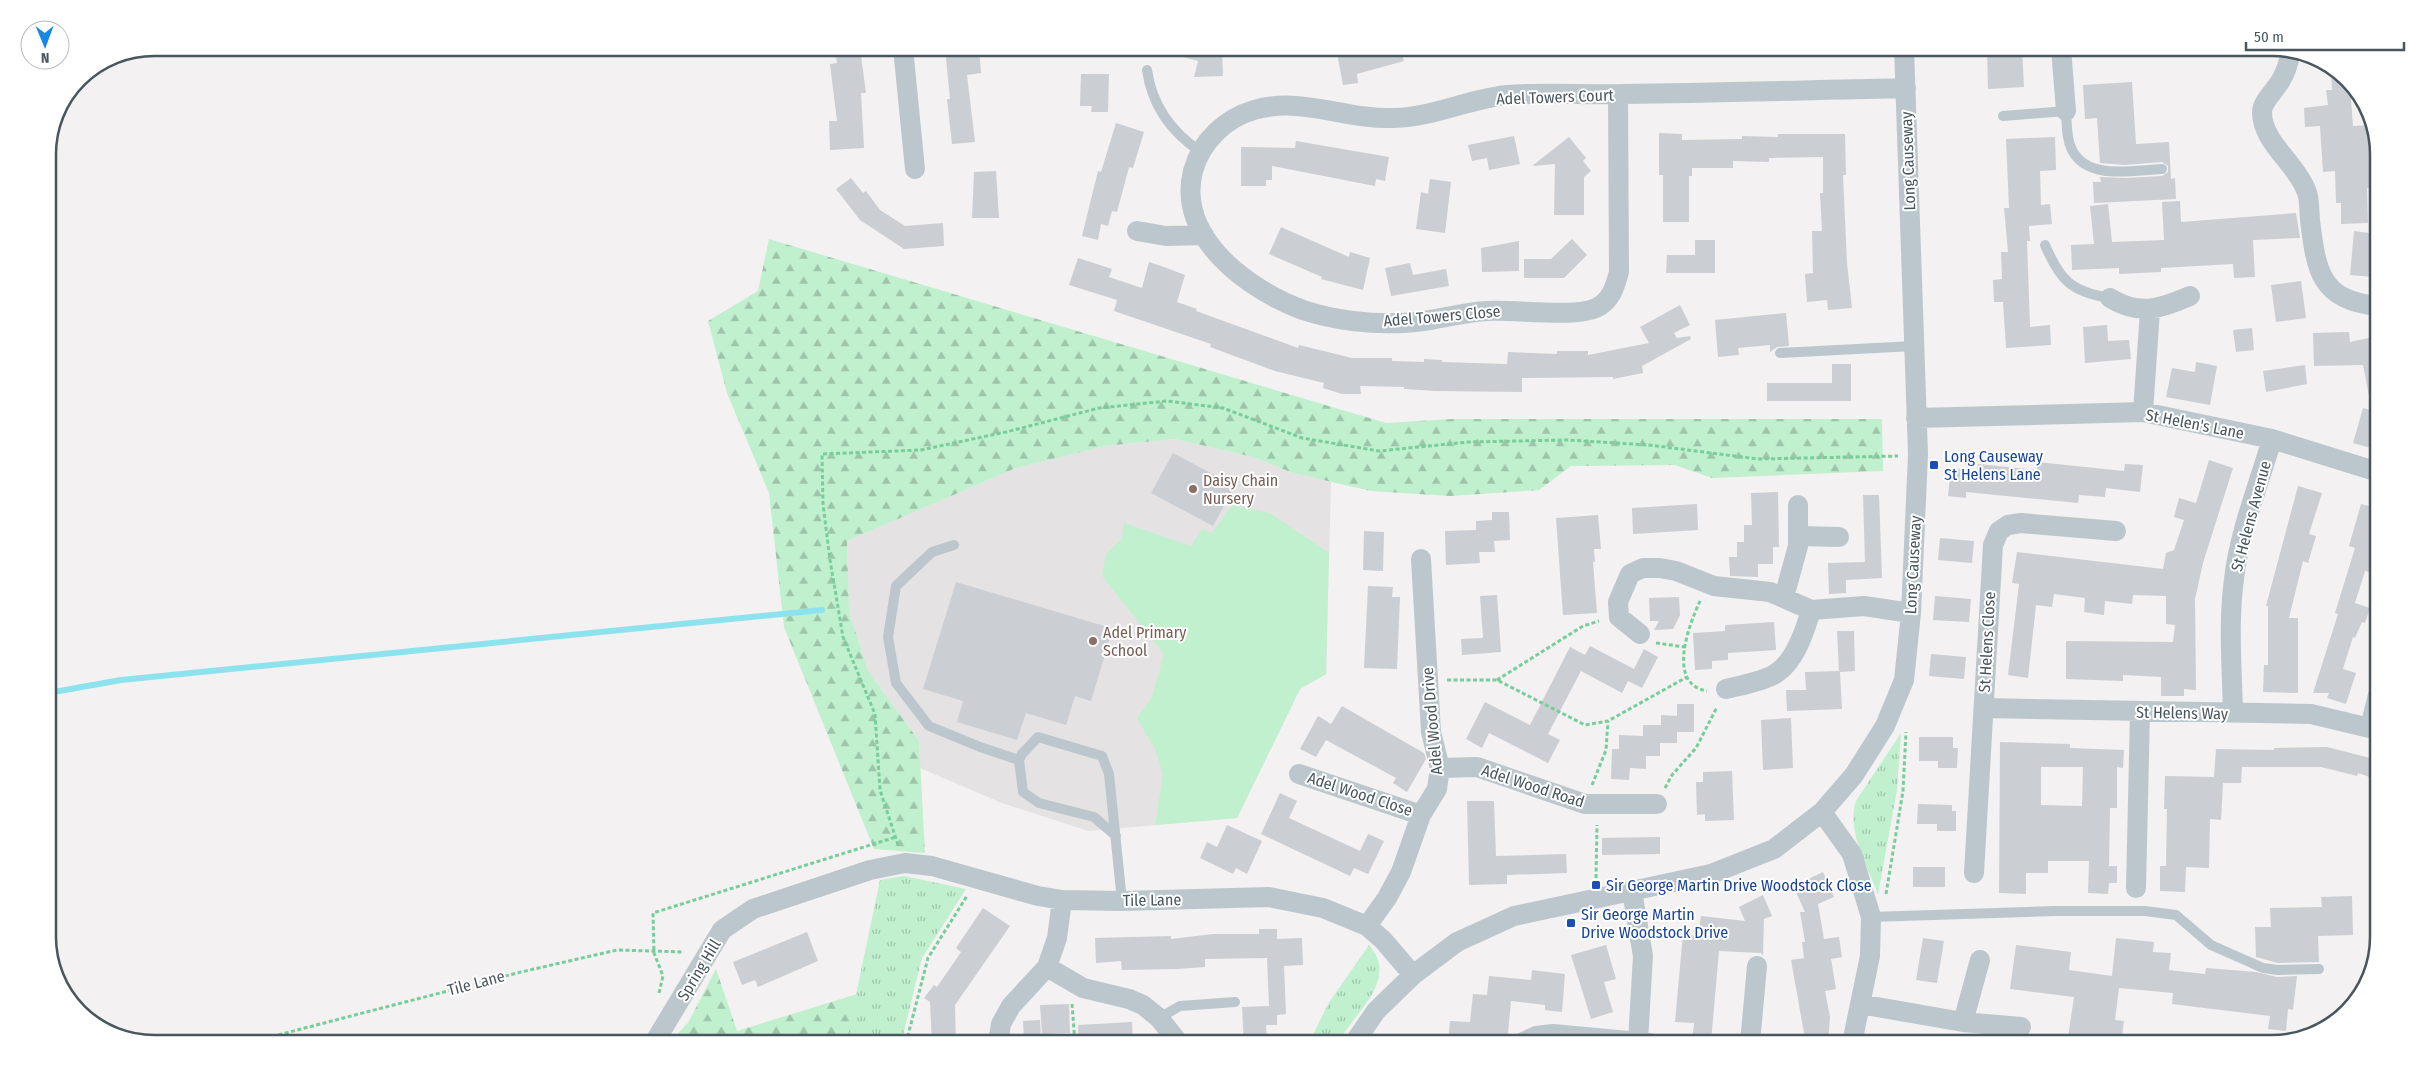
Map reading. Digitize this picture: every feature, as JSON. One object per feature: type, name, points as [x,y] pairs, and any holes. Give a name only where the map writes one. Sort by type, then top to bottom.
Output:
[{"type":"street","points":[[904,56],[914,168]]},
{"type":"street","name":"Long Causeway","points":[[1360,1035],[1376,1012],[1412,976],[1457,942],[1514,916],[1710,874],[1774,849],[1822,812],[1854,775],[1886,726],[1904,680],[1911,612],[1918,454],[1904,56]]},
{"type":"street","points":[[2062,56],[2066,111]]},
{"type":"street","points":[[2289,58],[2282,79],[2262,109],[2262,123],[2267,136],[2298,174],[2307,192],[2315,258],[2322,276],[2331,289],[2344,299],[2370,304]]},
{"type":"street","name":"Adel Towers Court","points":[[1214,133],[1234,117],[1280,105],[1311,106],[1373,118],[1397,118],[1506,96],[1906,88]]},
{"type":"street","name":"Adel Towers Close","points":[[1214,133],[1201,152],[1193,172],[1192,196],[1196,220],[1210,246],[1227,265],[1258,287],[1303,310],[1354,321],[1406,322],[1490,310],[1582,312],[1598,308],[1610,297],[1615,288],[1619,272],[1618,95]]},
{"type":"street","points":[[1137,230],[1166,236],[1204,235]]},
{"type":"street","points":[[2110,298],[2136,310],[2150,310],[2190,296]]},
{"type":"street","points":[[2143,412],[2150,310]]},
{"type":"street","name":"St Helen's Lane","points":[[1916,418],[2143,412],[2272,439],[2370,470]]},
{"type":"street","name":"St Helens Avenue","points":[[2233,714],[2231,607],[2234,578],[2238,552],[2272,439]]},
{"type":"street","points":[[1784,597],[1799,536],[1798,505]]},
{"type":"street","name":"St Helens Close","points":[[1974,873],[1993,545],[1999,532],[2008,525],[2021,523],[2116,531]]},
{"type":"street","points":[[1799,536],[1839,537]]},
{"type":"street","name":"Adel Wood Drive","points":[[1367,926],[1387,898],[1401,872],[1421,814],[1438,789],[1440,768],[1431,732],[1421,559]]},
{"type":"street","points":[[1640,634],[1628,626],[1619,614],[1618,602],[1630,574],[1643,568],[1660,568],[1676,571],[1708,584],[1753,589],[1784,597],[1798,606],[1811,610],[1864,606],[1911,612]]},
{"type":"street","points":[[1726,689],[1775,674],[1786,664],[1806,626],[1811,610]]},
{"type":"street","name":"St Helens Way","points":[[1984,708],[2311,714],[2370,727]]},
{"type":"street","points":[[2136,888],[2140,712]]},
{"type":"street","name":"Adel Wood Road","points":[[1440,768],[1477,767],[1591,804],[1657,804]]},
{"type":"street","name":"Adel Wood Close","points":[[1299,774],[1421,814]]},
{"type":"street","points":[[1822,812],[1852,854],[1871,917],[1870,956],[1854,1035]]},
{"type":"street","name":"Tile Lane","points":[[870,870],[905,863],[932,866],[1038,896],[1062,900],[1122,901],[1270,897],[1323,908],[1367,926],[1383,940],[1412,976]]},
{"type":"street","name":"Spring Hill","points":[[659,1035],[722,930],[753,909],[870,870]]},
{"type":"street","points":[[1632,891],[1643,956],[1644,1035]]},
{"type":"street","points":[[999,1035],[1001,1024],[1011,1006],[1046,967],[1057,938],[1062,900]]},
{"type":"street","points":[[1963,1022],[1980,960]]},
{"type":"street","points":[[1751,1035],[1758,966]]},
{"type":"street","points":[[1046,967],[1071,981],[1099,993],[1129,999],[1143,1005],[1159,1018],[1171,1035]]},
{"type":"street","points":[[1860,1004],[1963,1022],[2021,1027]]},
{"type":"street","points":[[1544,1035],[1564,1035]]},
{"type":"lane","points":[[1147,70],[1150,90],[1160,109],[1172,127],[1201,152]]},
{"type":"lane","points":[[2004,116],[2066,111],[2068,137],[2072,150],[2081,162],[2091,169],[2104,171],[2162,169]]},
{"type":"lane","points":[[2045,245],[2056,270],[2072,286],[2094,296],[2110,298]]},
{"type":"lane","points":[[1780,354],[1914,346]]},
{"type":"lane","points":[[954,545],[932,552],[896,586],[888,637],[896,683],[929,726],[980,747],[1019,760]]},
{"type":"lane","points":[[1116,836],[1094,817],[1039,803],[1023,792],[1019,760],[1022,754],[1038,737],[1102,756],[1109,774],[1116,836],[1122,901]]},
{"type":"lane","points":[[1871,917],[2054,911],[2145,911],[2176,915],[2211,945],[2263,968],[2278,970],[2318,969]]},
{"type":"lane","points":[[1159,1018],[1180,1006],[1235,1002]]},
{"type":"path","points":[[905,863],[880,790],[875,714],[843,637],[823,504],[822,454],[921,450],[1006,432],[1099,408],[1167,401],[1223,408],[1302,438],[1379,451],[1468,442],[1568,440],[1649,445],[1758,459],[1918,454]]},
{"type":"path","points":[[1708,584],[1688,627],[1684,672],[1690,684],[1698,690],[1708,692],[1726,689]]},
{"type":"path","points":[[1497,680],[1583,626],[1619,614]]},
{"type":"path","points":[[1640,634],[1659,644],[1685,647]]},
{"type":"path","points":[[1428,680],[1497,680],[1585,725],[1608,721],[1687,677]]},
{"type":"path","points":[[1657,804],[1672,775],[1696,748],[1726,689]]},
{"type":"path","points":[[1596,899],[1591,804],[1606,750],[1608,721]]},
{"type":"path","points":[[1871,917],[1885,898],[1902,791],[1906,724]]},
{"type":"path","points":[[908,1035],[928,958],[978,879]]},
{"type":"path","name":"Tile Lane","points":[[274,1035],[521,972],[617,950],[710,952]]},
{"type":"path","points":[[1071,981],[1074,1035]]},
{"type":"shaded area","name":"Adel Primary School","points":[[1175,439],[1253,457],[1293,473],[1331,482],[1326,674],[1300,689],[1237,818],[1088,831],[1002,803],[920,768],[919,741],[868,671],[849,611],[847,541],[1016,468],[1105,446]]},
{"type":"green space","points":[[769,239],[1386,423],[1452,419],[1882,419],[1883,471],[1712,478],[1675,465],[1571,466],[1539,490],[1450,496],[1371,491],[1293,473],[1253,457],[1175,439],[1105,446],[1016,468],[847,541],[849,611],[868,671],[919,741],[925,853],[874,849],[784,627],[769,493],[727,393],[708,321],[758,291]]},
{"type":"green space","points":[[1232,505],[1270,513],[1329,553],[1326,674],[1300,689],[1237,818],[1155,825],[1163,775],[1155,749],[1137,718],[1152,697],[1164,654],[1102,576],[1106,554],[1121,539],[1124,523],[1191,546],[1202,529],[1212,533]]},
{"type":"green space","points":[[1901,733],[1897,790],[1878,894],[1856,836],[1854,812],[1856,801]]},
{"type":"green space","points":[[904,876],[966,889],[922,958],[903,1035],[848,1035],[880,880]]},
{"type":"green space","points":[[1369,945],[1377,958],[1379,971],[1377,983],[1371,996],[1343,1035],[1313,1035],[1328,1004]]},
{"type":"green space","points":[[716,969],[737,1031],[857,994],[848,1035],[677,1035],[689,1021]]},
{"type":"building","points":[[836,56],[861,56],[866,93],[861,93],[864,148],[830,150],[829,121],[837,121],[830,64],[837,63]]},
{"type":"building","points":[[946,56],[980,56],[981,73],[967,75],[975,142],[952,144],[947,99],[950,99]]},
{"type":"building","points":[[1179,56],[1222,56],[1223,76],[1194,77],[1198,61]]},
{"type":"building","points":[[1338,56],[1402,56],[1404,61],[1357,74],[1358,83],[1343,85]]},
{"type":"building","points":[[1987,56],[2022,56],[2024,87],[1988,89]]},
{"type":"building","points":[[1081,74],[1109,74],[1108,112],[1091,112],[1092,106],[1080,106]]},
{"type":"building","points":[[2331,76],[2351,96],[2353,126],[2366,125],[2370,148],[2370,188],[2367,188],[2368,223],[2341,224],[2341,203],[2336,203],[2335,171],[2323,172],[2320,126],[2305,127],[2304,108],[2328,105],[2326,90],[2332,90]]},
{"type":"building","points":[[2132,82],[2136,144],[2169,142],[2171,179],[2175,178],[2176,199],[2094,203],[2093,182],[2101,182],[2100,177],[2162,176],[2168,172],[2168,166],[2162,162],[2125,165],[2100,163],[2097,118],[2085,119],[2083,85]]},
{"type":"building","points":[[1116,123],[1144,132],[1133,168],[1129,167],[1117,212],[1112,211],[1108,226],[1101,224],[1098,240],[1082,236],[1098,171],[1101,172]]},
{"type":"building","points":[[1659,133],[1682,134],[1682,140],[1742,139],[1742,136],[1778,137],[1778,134],[1845,134],[1846,175],[1843,175],[1847,263],[1852,308],[1828,310],[1827,300],[1807,302],[1805,274],[1813,273],[1812,231],[1822,231],[1820,193],[1823,193],[1823,157],[1769,158],[1769,162],[1733,161],[1733,168],[1692,168],[1692,176],[1689,176],[1689,222],[1663,222],[1663,175],[1659,175]]},
{"type":"building","points":[[1514,136],[1520,164],[1489,170],[1487,158],[1472,161],[1468,145]]},
{"type":"building","points":[[1569,137],[1586,158],[1583,161],[1591,171],[1584,177],[1584,215],[1554,215],[1555,164],[1532,166]]},
{"type":"building","points":[[2055,137],[2056,170],[2040,171],[2041,205],[2050,204],[2052,224],[2029,226],[2030,241],[2027,241],[2030,327],[2050,325],[2051,345],[2006,348],[2003,302],[1994,302],[1993,280],[2002,279],[2001,252],[2008,252],[2004,208],[2009,208],[2006,139]]},
{"type":"building","points":[[1296,141],[1389,157],[1385,181],[1376,179],[1375,186],[1272,166],[1272,180],[1266,180],[1266,186],[1241,186],[1241,147],[1295,148]]},
{"type":"building","points":[[996,171],[999,218],[972,218],[974,172]]},
{"type":"building","points":[[851,178],[863,193],[866,191],[880,210],[905,226],[943,223],[944,246],[904,249],[860,220],[836,189]]},
{"type":"building","points":[[1430,179],[1451,182],[1445,233],[1416,229],[1421,192],[1428,194]]},
{"type":"building","points":[[2180,201],[2181,222],[2296,213],[2300,238],[2253,240],[2255,277],[2234,278],[2233,264],[2161,268],[2161,272],[2119,274],[2119,268],[2072,270],[2071,245],[2094,244],[2090,206],[2108,204],[2112,242],[2164,240],[2162,202]]},
{"type":"building","points":[[1281,227],[1349,257],[1350,252],[1370,258],[1363,290],[1321,279],[1322,277],[1269,254]]},
{"type":"building","points":[[2354,231],[2370,233],[2370,277],[2350,275]]},
{"type":"building","points":[[1572,239],[1587,255],[1564,278],[1524,278],[1524,259],[1551,259]]},
{"type":"building","points":[[1695,240],[1715,240],[1715,273],[1666,273],[1667,255],[1695,255]]},
{"type":"building","points":[[1519,241],[1519,271],[1482,272],[1481,248]]},
{"type":"building","points":[[1078,258],[1112,269],[1109,277],[1142,288],[1149,262],[1164,267],[1185,275],[1177,302],[1197,309],[1196,311],[1298,348],[1299,345],[1352,358],[1392,358],[1392,361],[1424,362],[1424,359],[1442,360],[1442,362],[1507,364],[1508,352],[1557,354],[1557,351],[1588,351],[1588,355],[1649,343],[1640,327],[1680,305],[1690,325],[1674,333],[1677,338],[1690,336],[1691,339],[1642,366],[1643,373],[1613,379],[1613,377],[1522,378],[1522,392],[1436,391],[1404,389],[1404,387],[1360,386],[1361,394],[1342,394],[1323,388],[1324,383],[1275,371],[1210,347],[1211,344],[1114,311],[1117,300],[1069,285]]},
{"type":"building","points":[[1410,263],[1413,275],[1446,269],[1449,286],[1391,296],[1385,268]]},
{"type":"building","points":[[2301,281],[2306,318],[2276,322],[2271,285]]},
{"type":"building","points":[[1786,313],[1789,346],[1777,347],[1770,352],[1770,345],[1738,348],[1739,355],[1718,357],[1715,320]]},
{"type":"building","points":[[2107,325],[2108,341],[2129,340],[2131,359],[2085,363],[2083,327]]},
{"type":"building","points":[[2252,328],[2254,350],[2236,352],[2233,330]]},
{"type":"building","points":[[2349,332],[2350,342],[2370,338],[2370,401],[2363,365],[2314,366],[2313,333]]},
{"type":"building","points":[[2196,362],[2217,366],[2210,405],[2166,397],[2172,368],[2195,372]]},
{"type":"building","points":[[1832,364],[1851,364],[1851,401],[1767,401],[1767,383],[1832,383]]},
{"type":"building","points":[[2305,365],[2307,384],[2266,392],[2263,371]]},
{"type":"building","points":[[2363,408],[2370,410],[2370,448],[2353,443]]},
{"type":"building","name":"Daisy Chain Nursery","points":[[1173,453],[1235,486],[1213,526],[1151,493]]},
{"type":"building","points":[[2209,460],[2233,468],[2203,563],[2195,599],[2196,690],[2184,689],[2184,696],[2161,696],[2161,677],[2123,675],[2123,681],[2066,679],[2066,641],[2173,642],[2175,625],[2166,624],[2166,596],[2133,595],[2132,604],[2105,601],[2104,615],[2084,612],[2085,598],[2054,594],[2052,607],[2036,605],[2028,678],[2008,675],[2019,584],[2012,583],[2017,552],[2163,569],[2166,553],[2174,550],[2184,520],[2174,517],[2179,498],[2196,503]]},
{"type":"building","points":[[2037,462],[2124,471],[2125,464],[2143,465],[2140,492],[2106,488],[2105,497],[2079,495],[2078,503],[1966,492],[1966,498],[1948,496],[1951,468],[1977,471],[1978,464],[2037,470]]},
{"type":"building","points":[[2298,486],[2322,493],[2309,534],[2316,536],[2308,563],[2303,561],[2289,618],[2298,618],[2298,693],[2263,692],[2264,665],[2268,665],[2268,606],[2266,606]]},
{"type":"building","points":[[1778,492],[1779,547],[1773,547],[1773,564],[1758,564],[1758,577],[1730,576],[1729,557],[1737,557],[1737,542],[1744,542],[1744,525],[1752,525],[1751,493]]},
{"type":"building","points":[[1863,495],[1879,495],[1882,578],[1846,580],[1846,593],[1829,594],[1828,563],[1865,562]]},
{"type":"building","points":[[1697,504],[1698,530],[1633,534],[1632,508]]},
{"type":"building","points":[[2361,504],[2370,506],[2370,569],[2369,572],[2365,571],[2355,603],[2370,608],[2365,623],[2362,622],[2355,638],[2353,637],[2343,669],[2356,673],[2346,704],[2327,698],[2329,693],[2313,693],[2338,614],[2335,613],[2355,548],[2349,546]]},
{"type":"building","points":[[1492,512],[1509,512],[1510,540],[1494,541],[1495,552],[1479,552],[1480,563],[1446,565],[1445,531],[1476,530],[1476,521],[1492,520]]},
{"type":"building","points":[[1598,515],[1601,549],[1594,549],[1595,562],[1593,562],[1597,613],[1563,615],[1556,518]]},
{"type":"building","points":[[1364,531],[1384,532],[1383,571],[1363,570]]},
{"type":"building","points":[[1940,538],[1974,541],[1972,563],[1938,560]]},
{"type":"building","points":[[956,582],[1104,626],[1101,635],[1110,638],[1091,701],[1075,696],[1066,725],[1026,713],[1017,740],[957,722],[963,701],[923,689]]},
{"type":"building","points":[[1368,586],[1393,587],[1392,597],[1400,597],[1397,669],[1364,668]]},
{"type":"building","points":[[1497,595],[1501,652],[1462,655],[1461,639],[1483,638],[1480,596]]},
{"type":"building","points":[[1935,596],[1971,599],[1969,622],[1933,620]]},
{"type":"building","points":[[1679,597],[1680,615],[1673,629],[1654,630],[1659,621],[1650,621],[1649,598]]},
{"type":"building","points":[[1774,622],[1776,650],[1728,653],[1728,660],[1712,661],[1712,669],[1695,670],[1693,633],[1725,631],[1725,625]]},
{"type":"building","points":[[1837,631],[1854,631],[1855,671],[1840,672],[1842,709],[1787,711],[1786,690],[1806,690],[1805,672],[1839,671]]},
{"type":"building","points":[[1590,646],[1634,669],[1644,649],[1658,657],[1642,688],[1628,681],[1622,693],[1581,671],[1548,734],[1560,740],[1548,763],[1489,733],[1482,748],[1466,739],[1485,702],[1530,725],[1570,647],[1585,655]]},
{"type":"building","points":[[1931,654],[1966,657],[1964,679],[1929,676]]},
{"type":"building","points":[[1677,704],[1694,704],[1694,732],[1677,732],[1677,743],[1660,743],[1660,756],[1646,756],[1646,769],[1630,768],[1629,780],[1611,779],[1612,749],[1619,749],[1619,735],[1643,736],[1643,725],[1661,725],[1661,715],[1677,716]]},
{"type":"building","points":[[1342,706],[1424,753],[1426,759],[1407,792],[1393,783],[1396,778],[1326,740],[1316,757],[1300,749],[1318,716],[1331,724]]},
{"type":"building","points":[[1791,718],[1793,768],[1763,770],[1761,720]]},
{"type":"building","points":[[1919,737],[1953,737],[1953,748],[1958,748],[1957,768],[1938,768],[1938,761],[1919,761]]},
{"type":"building","points":[[2000,742],[2070,744],[2070,748],[2124,750],[2123,768],[2117,767],[2117,808],[2110,808],[2109,866],[2117,866],[2117,883],[2109,883],[2108,894],[2088,893],[2089,861],[2048,861],[2048,873],[2026,873],[2026,894],[1999,893]],"holes":[[[2041,767],[2083,767],[2082,806],[2041,805]]]},
{"type":"building","points":[[2327,747],[2370,758],[2370,777],[2358,773],[2357,776],[2321,767],[2242,767],[2241,783],[2223,783],[2221,820],[2210,819],[2209,868],[2186,867],[2185,892],[2160,891],[2160,866],[2166,866],[2167,809],[2164,809],[2165,776],[2214,777],[2216,749],[2274,750],[2274,748]]},
{"type":"building","points":[[1732,771],[1734,820],[1705,821],[1705,814],[1697,815],[1696,782],[1703,782],[1703,772]]},
{"type":"building","points":[[1280,793],[1297,801],[1289,818],[1360,851],[1368,834],[1384,841],[1368,874],[1354,868],[1350,876],[1261,834]]},
{"type":"building","points":[[1467,801],[1494,801],[1496,856],[1566,854],[1567,873],[1507,875],[1507,884],[1469,885]]},
{"type":"building","points":[[1918,804],[1952,805],[1952,811],[1956,811],[1956,831],[1937,831],[1937,824],[1917,824]]},
{"type":"building","points":[[1227,825],[1262,841],[1247,874],[1236,868],[1233,874],[1200,858],[1207,842],[1217,847]]},
{"type":"building","points":[[1660,837],[1660,854],[1602,855],[1602,838]]},
{"type":"building","points":[[1913,867],[1945,867],[1945,887],[1913,887]]},
{"type":"building","points":[[1823,872],[1834,897],[1818,904],[1824,939],[1839,937],[1842,957],[1831,959],[1836,989],[1825,991],[1830,1017],[1829,1035],[1804,1035],[1791,960],[1804,958],[1802,942],[1805,942],[1800,912],[1805,912],[1796,892],[1803,889],[1800,883]]},
{"type":"building","points":[[1763,895],[1772,916],[1764,919],[1763,956],[1761,953],[1719,951],[1712,1035],[1693,1035],[1694,1023],[1675,1022],[1683,934],[1698,936],[1701,916],[1745,921],[1739,907]]},
{"type":"building","points":[[2352,896],[2353,935],[2318,936],[2319,962],[2278,963],[2256,957],[2255,927],[2271,927],[2270,908],[2322,907],[2321,897]]},
{"type":"building","points":[[983,908],[1010,926],[955,1005],[956,1035],[932,1035],[930,1002],[924,998],[934,985],[937,987],[961,952],[956,948]]},
{"type":"building","points":[[1259,929],[1277,929],[1277,939],[1302,938],[1303,965],[1284,966],[1286,1014],[1277,1015],[1277,1025],[1266,1025],[1267,1035],[1244,1035],[1242,1007],[1269,1006],[1267,958],[1205,959],[1205,967],[1177,969],[1122,970],[1121,961],[1096,963],[1095,938],[1171,936],[1171,939],[1213,934],[1259,934]]},
{"type":"building","points":[[807,932],[818,961],[758,987],[755,980],[742,985],[733,962]]},
{"type":"building","points":[[1923,938],[1944,941],[1937,983],[1916,980]]},
{"type":"building","points":[[2116,938],[2154,942],[2153,952],[2171,953],[2169,970],[2205,974],[2206,968],[2256,972],[2277,977],[2297,976],[2293,1010],[2288,1009],[2286,1031],[2268,1029],[2270,1016],[2172,1004],[2173,993],[2119,988],[2115,1020],[2124,1021],[2122,1035],[2068,1035],[2074,997],[2010,989],[2016,945],[2071,952],[2069,970],[2112,976]]},
{"type":"building","points":[[1606,945],[1616,979],[1604,982],[1613,1012],[1591,1019],[1571,955]]},
{"type":"building","points":[[1532,970],[1565,974],[1562,1012],[1545,1010],[1545,1005],[1511,1001],[1508,1035],[1449,1035],[1450,1021],[1470,1022],[1473,994],[1487,995],[1489,976],[1531,980]]},
{"type":"building","points":[[1069,1004],[1070,1033],[1042,1034],[1040,1005]]},
{"type":"building","points":[[1040,1020],[1041,1035],[1024,1035],[1023,1021]]},
{"type":"building","points":[[1132,1022],[1133,1035],[1079,1035],[1078,1025]]},
{"type":"waterway","points":[[56,692],[121,680],[822,610]]},
{"type":"place","name":"Long Causeway St Helens Lane","points":[[1934,465]]},
{"type":"place","name":"Daisy Chain Nursery","points":[[1193,489]]},
{"type":"place","name":"Adel Primary School","points":[[1093,641]]},
{"type":"place","name":"Sir George Martin Drive Woodstock Close","points":[[1596,885]]},
{"type":"place","name":"Sir George Martin Drive Woodstock Drive","points":[[1571,923]]}]
